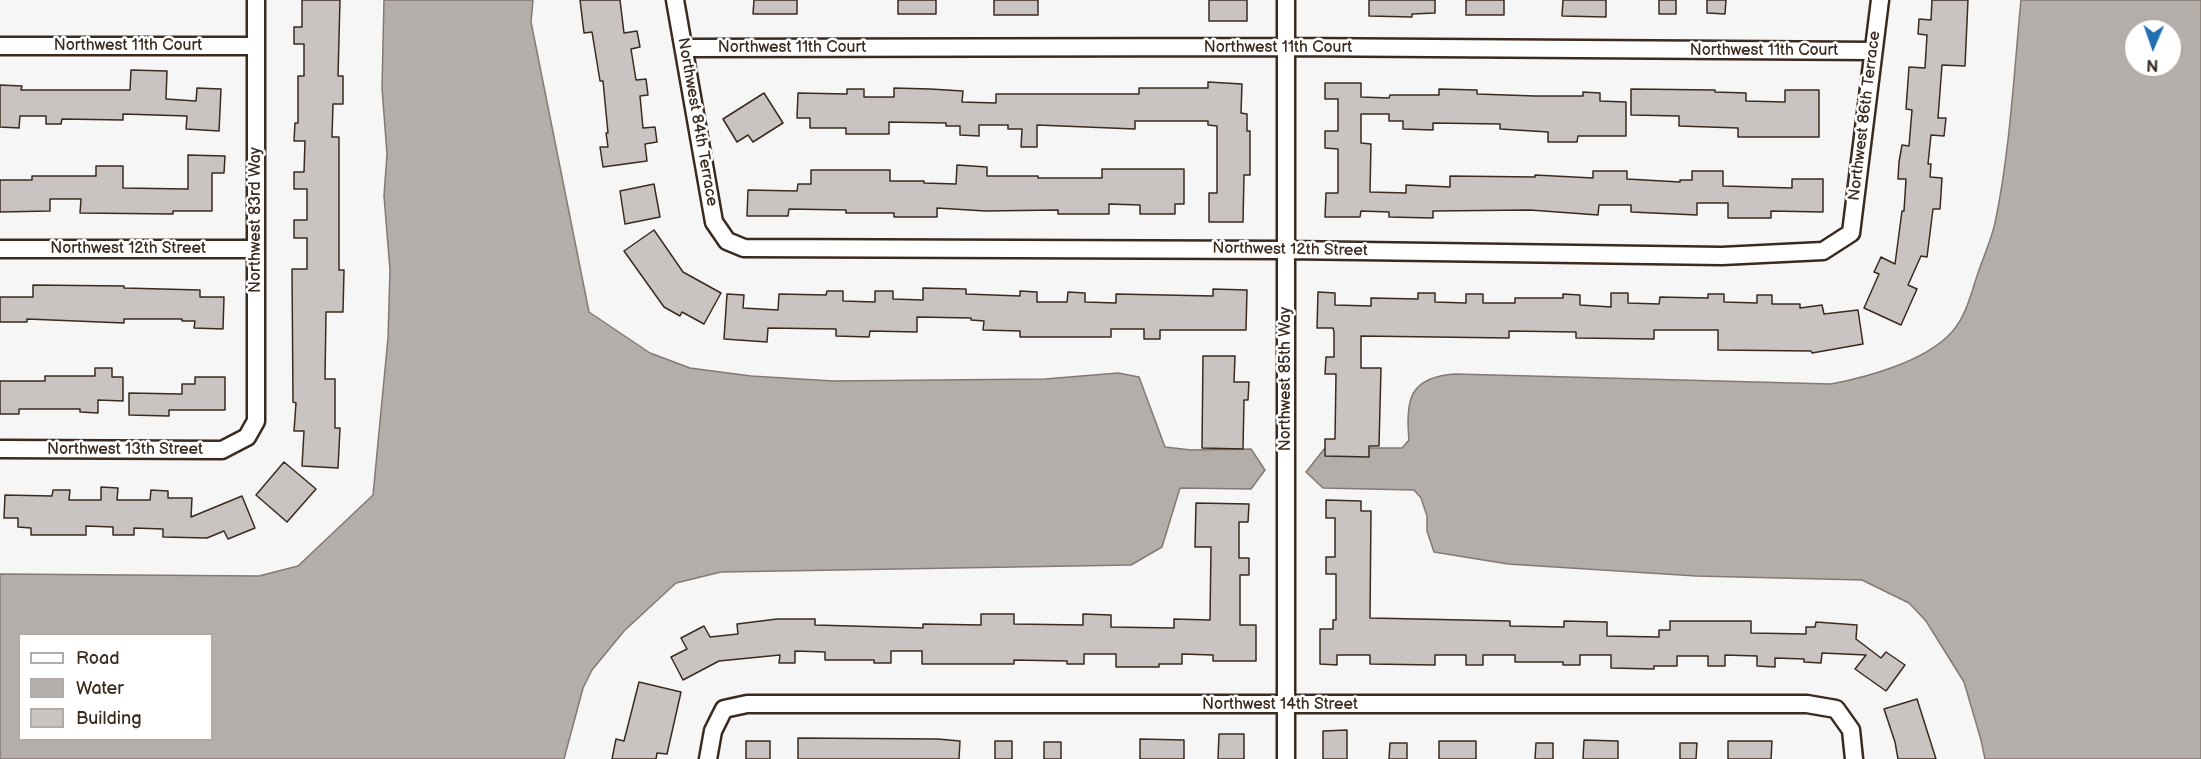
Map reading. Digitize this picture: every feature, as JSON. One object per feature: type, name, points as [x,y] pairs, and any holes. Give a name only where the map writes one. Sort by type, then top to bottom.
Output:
[{"type":"street","name":"Northwest 83rd Way","points":[[247,437],[256,421],[256,0]]},
{"type":"street","name":"Northwest 84th Terrace","points":[[675,0],[714,222],[727,241]]},
{"type":"street","name":"Northwest 85th Way","points":[[1286,0],[1286,759]]},
{"type":"street","name":"Northwest 86th Terrace","points":[[1851,233],[1880,0]]},
{"type":"street","name":"Northwest 11th Court","points":[[0,46],[255,46]]},
{"type":"street","name":"Northwest 11th Court","points":[[684,48],[1287,47],[1873,51]]},
{"type":"street","name":"Northwest 12th Street","points":[[727,241],[744,248],[1286,250],[1722,256],[1823,251],[1851,233]]},
{"type":"street","name":"Northwest 12th Street","points":[[0,249],[256,249]]},
{"type":"street","name":"Northwest 13th Street","points":[[0,449],[222,450],[247,437]]},
{"type":"street","name":"Northwest 14th Street","points":[[708,759],[713,730],[724,709],[747,704],[1808,704],[1836,709],[1851,730],[1854,759]]},
{"type":"water","points":[[384,0],[533,0],[531,22],[589,312],[650,353],[690,368],[751,376],[833,381],[1045,379],[1118,373],[1139,377],[1165,447],[1191,450],[1251,449],[1265,470],[1251,489],[1180,488],[1162,547],[1131,565],[721,572],[676,583],[624,631],[592,670],[583,688],[564,759],[0,759],[0,574],[259,576],[298,566],[373,495],[388,338],[390,270],[384,196],[387,154],[382,88]]},
{"type":"water","points":[[2021,0],[2201,0],[2201,759],[1985,759],[1964,682],[1926,621],[1909,603],[1862,580],[1696,576],[1508,564],[1434,552],[1427,531],[1427,516],[1421,498],[1414,490],[1323,488],[1306,472],[1325,448],[1402,448],[1409,440],[1408,413],[1414,393],[1420,385],[1440,376],[1455,374],[1831,384],[1879,372],[1912,359],[1941,342],[1952,332],[1964,314],[1993,230],[2008,140]]},
{"type":"building","points":[[302,0],[340,0],[338,76],[343,76],[343,104],[333,104],[332,137],[339,137],[339,270],[344,270],[343,312],[326,312],[325,379],[335,379],[335,428],[340,428],[338,468],[302,466],[304,431],[294,431],[296,403],[293,402],[292,269],[307,269],[307,238],[294,238],[294,220],[307,220],[307,189],[294,189],[294,172],[304,172],[305,141],[294,141],[295,123],[298,123],[298,76],[304,76],[304,44],[294,44],[294,27],[302,27]]},
{"type":"building","points":[[580,0],[620,0],[624,33],[637,31],[640,47],[631,49],[636,80],[646,79],[648,95],[640,96],[643,128],[655,127],[657,142],[645,144],[647,161],[603,167],[600,147],[608,147],[606,133],[608,133],[603,81],[600,81],[592,32],[584,33]]},
{"type":"building","points":[[754,0],[797,0],[797,14],[753,14]]},
{"type":"building","points":[[898,0],[936,0],[936,14],[898,14]]},
{"type":"building","points":[[994,0],[1038,0],[1038,15],[994,15]]},
{"type":"building","points":[[1209,0],[1247,0],[1247,21],[1209,21]]},
{"type":"building","points":[[1369,0],[1435,0],[1435,13],[1412,14],[1412,17],[1369,16]]},
{"type":"building","points":[[1466,0],[1504,0],[1504,15],[1466,15]]},
{"type":"building","points":[[1563,0],[1606,0],[1606,17],[1562,16]]},
{"type":"building","points":[[1659,0],[1676,0],[1676,14],[1659,14]]},
{"type":"building","points":[[1707,0],[1726,0],[1725,14],[1707,13]]},
{"type":"building","points":[[1932,0],[1968,0],[1965,66],[1942,65],[1938,118],[1946,118],[1944,136],[1931,135],[1928,164],[1931,164],[1930,177],[1942,178],[1940,209],[1933,209],[1927,257],[1921,256],[1908,285],[1917,289],[1901,325],[1864,308],[1879,274],[1874,272],[1881,257],[1895,264],[1902,211],[1904,211],[1906,179],[1898,179],[1899,162],[1902,145],[1909,146],[1912,110],[1906,109],[1909,67],[1925,68],[1927,35],[1918,34],[1919,19],[1931,20]]},
{"type":"building","points":[[131,70],[167,71],[166,99],[196,101],[197,88],[221,89],[219,131],[186,129],[187,116],[123,114],[123,120],[62,119],[61,124],[46,124],[46,116],[20,116],[19,128],[0,127],[0,85],[22,86],[21,90],[130,90]]},
{"type":"building","points":[[1208,82],[1242,84],[1241,113],[1247,114],[1247,131],[1250,131],[1250,175],[1244,175],[1243,222],[1209,222],[1209,193],[1217,193],[1217,126],[1208,125],[1208,121],[1135,121],[1135,129],[1037,125],[1037,147],[1021,147],[1022,129],[1008,129],[1008,125],[979,125],[979,136],[960,135],[960,126],[946,126],[946,123],[889,122],[889,134],[846,134],[846,128],[810,128],[810,118],[797,118],[798,93],[847,94],[847,89],[864,89],[864,97],[894,97],[894,88],[930,89],[963,91],[962,102],[996,103],[996,94],[1139,94],[1139,88],[1208,88]]},
{"type":"building","points":[[1325,83],[1361,83],[1361,97],[1439,95],[1439,89],[1477,90],[1477,94],[1535,96],[1583,96],[1583,92],[1600,93],[1600,101],[1626,102],[1626,136],[1578,136],[1577,142],[1548,142],[1548,132],[1500,129],[1500,124],[1433,123],[1433,130],[1403,129],[1403,121],[1389,121],[1389,114],[1361,114],[1361,143],[1371,144],[1370,192],[1406,193],[1406,185],[1450,187],[1450,176],[1535,177],[1535,175],[1593,178],[1593,171],[1627,171],[1627,179],[1680,182],[1680,180],[1692,180],[1692,171],[1723,171],[1723,186],[1792,188],[1792,179],[1823,179],[1823,212],[1771,211],[1771,218],[1728,218],[1728,203],[1697,203],[1697,215],[1631,212],[1631,205],[1599,205],[1598,215],[1530,210],[1433,211],[1433,218],[1389,217],[1389,212],[1361,211],[1360,217],[1325,217],[1326,193],[1338,193],[1338,149],[1325,148],[1325,131],[1338,131],[1338,99],[1325,99]]},
{"type":"building","points":[[1631,89],[1715,90],[1715,92],[1746,93],[1746,101],[1785,102],[1785,90],[1819,90],[1819,137],[1738,137],[1738,128],[1679,126],[1679,116],[1631,115]]},
{"type":"building","points":[[764,93],[783,123],[753,142],[748,135],[737,142],[723,119]]},
{"type":"building","points":[[188,155],[225,156],[224,173],[212,173],[212,211],[173,211],[173,214],[80,213],[81,199],[50,199],[50,211],[0,212],[0,180],[32,180],[32,176],[96,176],[96,166],[123,166],[123,188],[188,189]]},
{"type":"building","points":[[957,165],[987,167],[987,176],[1038,176],[1038,178],[1102,178],[1102,169],[1184,169],[1184,204],[1175,204],[1175,214],[1140,214],[1140,205],[1109,204],[1109,214],[1058,214],[1058,210],[985,211],[937,208],[937,217],[894,217],[894,213],[846,213],[846,210],[789,209],[788,216],[747,216],[748,190],[797,191],[798,184],[811,184],[811,170],[890,170],[890,181],[956,184]]},
{"type":"building","points":[[654,184],[660,217],[625,224],[620,191]]},
{"type":"building","points":[[654,230],[683,272],[721,293],[704,324],[682,312],[680,316],[664,307],[624,251]]},
{"type":"building","points":[[33,285],[200,290],[200,297],[224,297],[223,329],[194,328],[195,321],[182,321],[182,319],[124,319],[124,323],[27,319],[27,322],[0,322],[0,297],[33,297]]},
{"type":"building","points":[[923,288],[966,289],[966,294],[1020,296],[1020,291],[1037,292],[1037,302],[1067,302],[1068,292],[1085,293],[1085,302],[1116,303],[1116,294],[1213,296],[1213,289],[1247,290],[1246,330],[1160,330],[1160,339],[1144,339],[1144,329],[1111,329],[1111,337],[1020,337],[1020,331],[983,330],[984,321],[971,320],[971,318],[917,317],[917,332],[870,331],[869,337],[836,336],[836,329],[768,328],[767,342],[724,339],[727,294],[744,295],[743,308],[778,310],[779,294],[826,295],[827,291],[843,291],[843,301],[875,302],[875,291],[893,291],[893,299],[923,300]]},
{"type":"building","points":[[1318,292],[1335,293],[1335,305],[1371,306],[1371,298],[1418,299],[1418,293],[1435,293],[1435,302],[1466,303],[1466,294],[1483,294],[1483,303],[1515,303],[1515,298],[1563,298],[1563,294],[1580,295],[1580,305],[1611,307],[1611,293],[1628,293],[1628,303],[1659,304],[1660,297],[1708,298],[1708,294],[1724,294],[1724,302],[1757,303],[1757,295],[1772,295],[1772,304],[1800,304],[1800,308],[1822,305],[1824,314],[1858,310],[1863,344],[1812,353],[1811,351],[1718,350],[1718,330],[1654,330],[1654,339],[1576,338],[1576,332],[1509,331],[1509,338],[1361,336],[1361,368],[1381,368],[1379,446],[1369,446],[1369,457],[1325,456],[1325,439],[1335,439],[1336,374],[1325,374],[1326,357],[1334,357],[1334,332],[1333,328],[1317,328]]},
{"type":"building","points":[[1203,356],[1235,356],[1234,382],[1249,382],[1248,400],[1244,400],[1243,449],[1202,448]]},
{"type":"building","points":[[95,368],[112,368],[112,377],[123,377],[123,401],[98,400],[98,413],[80,412],[80,409],[19,409],[19,414],[0,414],[0,381],[45,381],[45,376],[95,376]]},
{"type":"building","points":[[195,377],[225,377],[225,410],[169,410],[169,416],[129,415],[129,393],[182,394],[182,384],[195,384]]},
{"type":"building","points":[[284,462],[316,489],[287,522],[256,495]]},
{"type":"building","points":[[101,487],[118,488],[117,500],[150,500],[151,490],[168,491],[168,498],[192,498],[191,517],[242,496],[255,528],[228,539],[224,531],[207,538],[163,537],[163,529],[134,528],[134,535],[113,535],[113,527],[86,526],[86,535],[31,535],[31,528],[18,527],[18,518],[4,518],[5,495],[52,496],[53,490],[70,490],[69,500],[101,500]]},
{"type":"building","points":[[1326,500],[1361,501],[1361,511],[1371,511],[1370,618],[1510,621],[1510,626],[1564,627],[1564,621],[1607,622],[1607,636],[1659,637],[1659,630],[1670,630],[1670,621],[1751,621],[1751,633],[1806,634],[1806,627],[1815,627],[1816,622],[1857,625],[1856,639],[1881,658],[1886,652],[1905,665],[1886,691],[1855,669],[1866,655],[1822,653],[1821,663],[1804,662],[1804,659],[1775,658],[1775,667],[1757,666],[1757,656],[1725,655],[1725,666],[1708,666],[1708,656],[1677,656],[1677,666],[1654,666],[1654,669],[1611,668],[1611,655],[1580,655],[1580,665],[1563,665],[1563,662],[1515,662],[1515,655],[1483,655],[1483,665],[1466,665],[1466,655],[1435,655],[1435,665],[1370,664],[1370,655],[1337,655],[1337,665],[1320,664],[1320,629],[1333,629],[1333,620],[1336,620],[1336,574],[1326,574],[1326,557],[1335,557],[1335,518],[1326,518]]},
{"type":"building","points":[[1196,503],[1249,504],[1248,522],[1239,522],[1239,558],[1249,558],[1249,575],[1240,575],[1240,625],[1256,625],[1256,661],[1213,661],[1213,655],[1182,654],[1182,664],[1159,664],[1159,667],[1116,667],[1116,654],[1084,654],[1084,664],[1067,664],[1067,661],[1014,660],[1014,664],[922,664],[922,651],[891,651],[891,663],[874,663],[874,660],[825,660],[825,652],[795,651],[795,663],[779,663],[780,655],[719,661],[683,680],[671,657],[687,649],[681,638],[704,626],[710,637],[738,634],[737,624],[777,619],[815,619],[815,625],[923,628],[923,624],[981,625],[981,614],[1014,614],[1014,624],[1083,625],[1083,614],[1111,615],[1111,627],[1174,628],[1174,619],[1210,620],[1211,547],[1195,547]]},
{"type":"building","points":[[639,682],[681,692],[667,754],[657,753],[656,759],[612,759],[616,739],[624,741]]},
{"type":"building","points":[[1917,699],[1936,759],[1898,759],[1884,709]]},
{"type":"building","points":[[1347,730],[1347,759],[1323,759],[1323,731]]},
{"type":"building","points":[[1219,734],[1244,734],[1244,759],[1218,759]]},
{"type":"building","points":[[798,738],[960,741],[959,759],[798,759]]},
{"type":"building","points":[[1140,739],[1184,740],[1184,759],[1140,759]]},
{"type":"building","points":[[1584,740],[1618,741],[1618,759],[1583,759]]},
{"type":"building","points":[[746,741],[770,741],[770,759],[746,759]]},
{"type":"building","points":[[995,741],[1012,741],[1012,759],[995,759]]},
{"type":"building","points":[[1439,741],[1476,741],[1476,759],[1439,759]]},
{"type":"building","points":[[1728,741],[1772,741],[1771,759],[1728,759]]},
{"type":"building","points":[[1044,742],[1061,742],[1061,759],[1044,759]]},
{"type":"building","points":[[1390,743],[1407,743],[1407,759],[1389,759]]},
{"type":"building","points":[[1536,743],[1553,743],[1553,759],[1535,759]]},
{"type":"building","points":[[1680,743],[1697,743],[1696,759],[1680,759]]}]
